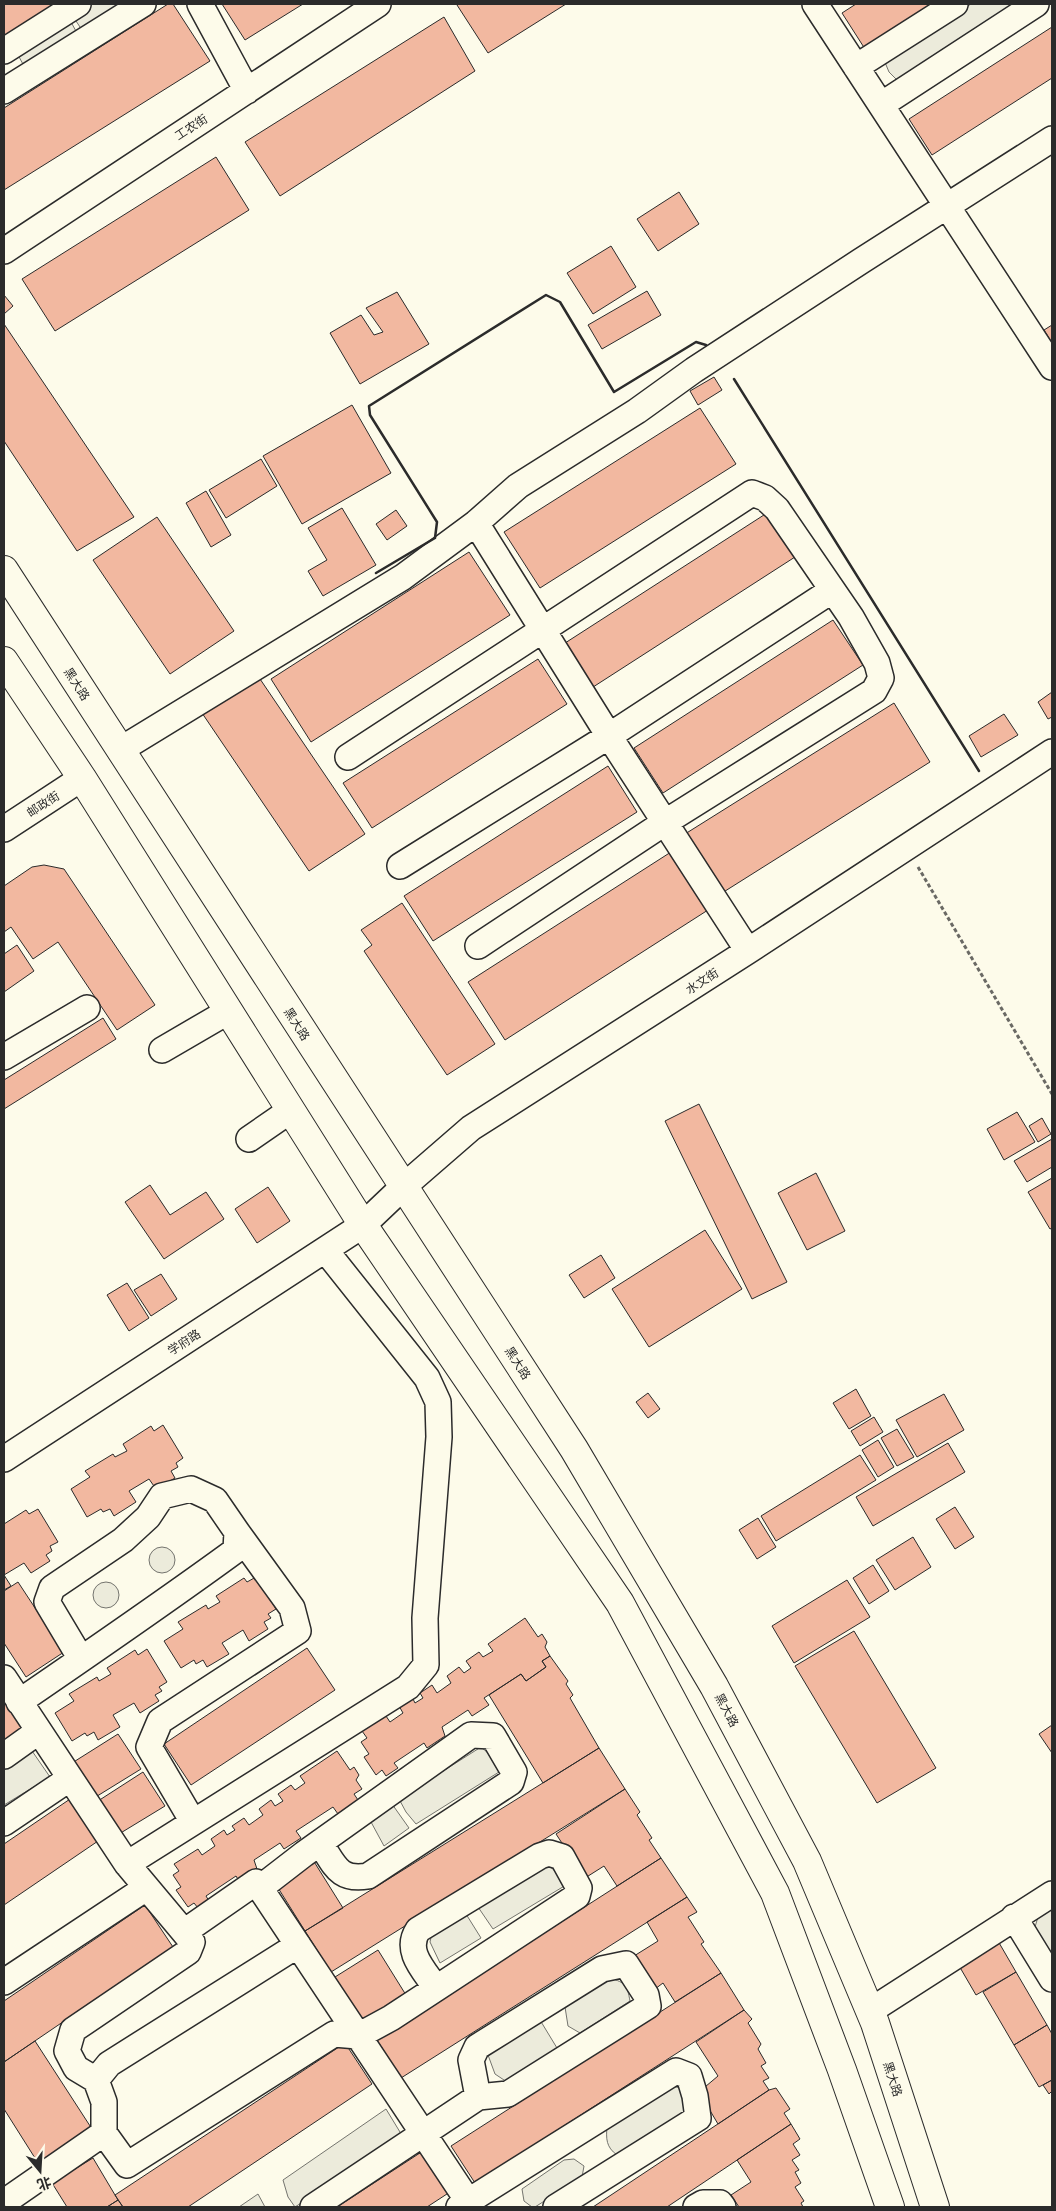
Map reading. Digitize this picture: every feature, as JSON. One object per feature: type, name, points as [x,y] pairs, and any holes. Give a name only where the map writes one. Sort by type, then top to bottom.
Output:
[{"type":"highway","name":"黑大路","points":[[4,570],[574,1449],[714,1686],[807,1861],[870,2011],[935,2207]]},
{"type":"highway","points":[[4,661],[82,778],[363,1225],[625,1612],[775,1893],[842,2070],[890,2207]]},
{"type":"street","points":[[4,51],[78,4]]},
{"type":"street","points":[[4,91],[143,4]]},
{"type":"street","points":[[200,4],[247,91]]},
{"type":"street","name":"工农街","points":[[4,251],[378,4]]},
{"type":"street","points":[[856,67],[955,4]]},
{"type":"street","points":[[881,105],[1036,4]]},
{"type":"street","points":[[823,7],[856,67],[1052,367]]},
{"type":"street","points":[[120,750],[403,577],[476,522],[518,486],[637,411],[694,370],[1052,139]]},
{"type":"street","points":[[348,756],[752,493],[766,498],[777,509],[831,591],[851,617],[877,663],[881,678],[874,691],[664,822],[478,946]]},
{"type":"street","points":[[476,522],[609,736],[748,951]]},
{"type":"street","points":[[400,866],[609,736],[831,591]]},
{"type":"street","name":"水文街","points":[[363,1225],[470,1128],[748,951],[1052,752]]},
{"type":"street","name":"邮政街","points":[[4,829],[82,778]]},
{"type":"street","points":[[6,1050],[87,1008]]},
{"type":"street","points":[[162,1050],[229,1011]]},
{"type":"street","points":[[249,1139],[291,1110]]},
{"type":"street","name":"学府路","points":[[4,1459],[326,1251],[363,1225]]},
{"type":"street","points":[[127,1864],[408,1687],[426,1665],[425,1618],[439,1437],[438,1402],[427,1378],[326,1251]]},
{"type":"street","points":[[81,1659],[47,1602],[52,1588],[123,1540],[148,1517],[162,1496],[191,1489],[215,1500],[292,1608],[298,1631],[160,1721],[149,1747],[193,1822]]},
{"type":"street","points":[[19,1702],[236,1550],[237,1532]]},
{"type":"street","points":[[4,1678],[127,1864],[192,1942],[188,1952],[73,2030],[67,2051],[76,2068],[96,2080],[104,2102],[104,2133],[128,2165],[334,2034],[358,2036],[436,1988],[577,1896],[579,1888],[562,1857],[549,1853],[540,1856],[418,1930],[412,1939],[414,1956],[436,1988]]},
{"type":"street","points":[[4,1756],[39,1731]]},
{"type":"street","points":[[260,1888],[320,1843],[471,1735],[492,1736],[514,1772],[511,1782],[368,1876],[354,1879],[340,1873],[320,1843]]},
{"type":"street","points":[[4,1823],[69,1779]]},
{"type":"street","points":[[184,1932],[256,1882],[424,2133],[466,2205],[676,2071],[689,2076],[695,2096],[698,2118],[556,2207]]},
{"type":"street","points":[[4,1982],[146,1888]]},
{"type":"street","points":[[870,2011],[1052,1894]]},
{"type":"street","points":[[1014,1917],[1052,1979]]},
{"type":"street","points":[[96,2080],[109,2064],[298,1945]]},
{"type":"street","points":[[314,2207],[478,2097],[508,2094],[648,2006],[646,1995],[626,1964],[602,1969],[476,2047],[471,2060],[478,2097]]},
{"type":"street","points":[[13,2195],[104,2133]]},
{"type":"street","points":[[696,2207],[703,2203],[720,2203],[723,2207]]},
{"type":"path","points":[[906,848],[1052,1094]]},
{"type":"shaded area","points":[[90,4],[131,4],[82,30],[74,18]]},
{"type":"shaded area","points":[[971,4],[1020,4],[897,80],[889,72],[884,60]]},
{"type":"shaded area","points":[[71,22],[77,33],[24,66],[18,55]]},
{"type":"shaded area","points":[[162,1547],[171,1551],[175,1560],[171,1569],[162,1573],[153,1569],[149,1560],[153,1551]]},
{"type":"shaded area","points":[[106,1582],[115,1586],[119,1595],[115,1604],[106,1608],[97,1604],[93,1595],[97,1586]]},
{"type":"shaded area","points":[[481,1747],[488,1753],[499,1772],[416,1824],[406,1812],[399,1799]]},
{"type":"shaded area","points":[[30,1748],[50,1777],[4,1805],[4,1768]]},
{"type":"shaded area","points":[[392,1804],[409,1828],[384,1846],[371,1822]]},
{"type":"shaded area","points":[[544,1863],[553,1869],[566,1885],[493,1929],[478,1907]]},
{"type":"shaded area","points":[[1052,1909],[1052,1955],[1035,1927],[1038,1917]]},
{"type":"shaded area","points":[[466,1914],[481,1938],[440,1963],[430,1942],[432,1933]]},
{"type":"shaded area","points":[[610,1978],[625,1985],[630,2001],[580,2033],[568,2026],[565,2007]]},
{"type":"shaded area","points":[[540,2020],[557,2048],[507,2082],[495,2074],[488,2055]]},
{"type":"shaded area","points":[[672,2086],[684,2089],[688,2110],[617,2155],[613,2152],[608,2142],[607,2126]]},
{"type":"shaded area","points":[[386,2109],[403,2137],[295,2207],[288,2197],[283,2180]]},
{"type":"shaded area","points":[[574,2159],[584,2166],[582,2177],[535,2207],[524,2201],[522,2189],[564,2160]]},
{"type":"shaded area","points":[[258,2194],[265,2207],[239,2207]]},
{"type":"building","points":[[4,4],[57,4],[4,38]]},
{"type":"building","points":[[168,4],[173,4],[210,61],[4,190],[4,108]]},
{"type":"building","points":[[222,4],[303,4],[245,40]]},
{"type":"building","points":[[566,4],[488,53],[457,5]]},
{"type":"building","points":[[856,4],[935,4],[865,49],[842,13]]},
{"type":"building","points":[[444,17],[475,71],[280,196],[245,142]]},
{"type":"building","points":[[1052,27],[1052,78],[932,155],[909,119]]},
{"type":"building","points":[[216,157],[249,210],[55,331],[22,279]]},
{"type":"building","points":[[679,192],[699,224],[658,251],[637,219]]},
{"type":"building","points":[[611,246],[636,287],[593,314],[567,273]]},
{"type":"building","points":[[647,291],[661,315],[602,349],[588,325]]},
{"type":"building","points":[[397,292],[429,344],[360,384],[330,333],[361,315],[374,335],[383,332],[366,308]]},
{"type":"building","points":[[4,295],[13,306],[4,314]]},
{"type":"building","points":[[4,324],[134,517],[77,551],[4,441]]},
{"type":"building","points":[[1052,325],[1052,343],[1044,330]]},
{"type":"building","points":[[714,377],[722,390],[698,405],[690,391]]},
{"type":"building","points":[[352,405],[391,473],[302,524],[263,456]]},
{"type":"building","points":[[700,408],[736,464],[540,588],[504,532]]},
{"type":"building","points":[[261,459],[277,486],[226,518],[209,490]]},
{"type":"building","points":[[206,491],[231,535],[211,547],[186,503]]},
{"type":"building","points":[[342,508],[376,565],[323,596],[308,571],[327,560],[308,528]]},
{"type":"building","points":[[396,510],[407,526],[387,540],[376,524]]},
{"type":"building","points":[[767,513],[795,557],[590,689],[562,645]]},
{"type":"building","points":[[157,517],[234,631],[170,674],[93,560]]},
{"type":"building","points":[[469,552],[510,615],[311,742],[271,679]]},
{"type":"building","points":[[833,620],[863,665],[663,793],[634,748]]},
{"type":"building","points":[[538,659],[567,704],[372,828],[343,783]]},
{"type":"building","points":[[258,676],[365,834],[309,871],[202,713]]},
{"type":"building","points":[[1052,692],[1052,717],[1048,719],[1038,702]]},
{"type":"building","points":[[894,703],[930,762],[722,893],[685,834]]},
{"type":"building","points":[[1004,714],[1018,735],[981,757],[969,736]]},
{"type":"building","points":[[608,766],[637,812],[433,941],[404,896]]},
{"type":"building","points":[[671,852],[708,910],[505,1040],[468,982]]},
{"type":"building","points":[[44,865],[64,869],[155,1005],[117,1030],[58,942],[33,959],[11,927],[4,932],[4,886],[32,867]]},
{"type":"building","points":[[402,903],[495,1044],[447,1075],[364,951],[372,945],[361,930]]},
{"type":"building","points":[[17,945],[34,971],[4,992],[4,954]]},
{"type":"building","points":[[103,1018],[116,1039],[4,1109],[4,1080]]},
{"type":"building","points":[[699,1104],[787,1282],[752,1299],[665,1121]]},
{"type":"building","points":[[1017,1112],[1035,1142],[1004,1160],[987,1129]]},
{"type":"building","points":[[1042,1118],[1051,1134],[1038,1142],[1029,1126]]},
{"type":"building","points":[[1052,1139],[1052,1167],[1027,1182],[1014,1161]]},
{"type":"building","points":[[816,1173],[845,1231],[807,1250],[778,1193]]},
{"type":"building","points":[[1052,1178],[1052,1228],[1050,1229],[1028,1192]]},
{"type":"building","points":[[150,1185],[170,1215],[206,1192],[224,1219],[164,1259],[125,1202]]},
{"type":"building","points":[[268,1187],[290,1221],[257,1243],[235,1209]]},
{"type":"building","points":[[705,1230],[742,1289],[649,1347],[612,1289]]},
{"type":"building","points":[[601,1255],[615,1278],[584,1298],[569,1275]]},
{"type":"building","points":[[161,1274],[177,1299],[151,1316],[134,1290]]},
{"type":"building","points":[[127,1283],[149,1318],[129,1331],[107,1295]]},
{"type":"building","points":[[856,1389],[871,1416],[849,1429],[833,1403]]},
{"type":"building","points":[[648,1393],[660,1409],[648,1418],[636,1402]]},
{"type":"building","points":[[944,1394],[964,1430],[917,1457],[896,1420]]},
{"type":"building","points":[[874,1417],[883,1432],[860,1446],[851,1431]]},
{"type":"building","points":[[163,1425],[183,1458],[176,1463],[178,1467],[171,1471],[175,1478],[156,1489],[149,1479],[129,1491],[136,1502],[114,1516],[110,1509],[103,1512],[101,1509],[87,1517],[71,1489],[90,1477],[85,1471],[113,1454],[115,1457],[127,1451],[123,1444],[151,1426],[154,1431]]},
{"type":"building","points":[[897,1429],[914,1457],[897,1466],[881,1438]]},
{"type":"building","points":[[878,1440],[894,1467],[878,1477],[862,1450]]},
{"type":"building","points":[[948,1443],[965,1472],[873,1526],[856,1497]]},
{"type":"building","points":[[860,1455],[876,1480],[776,1541],[761,1516]]},
{"type":"building","points":[[955,1507],[974,1537],[955,1549],[936,1519]]},
{"type":"building","points":[[38,1509],[58,1542],[50,1546],[52,1551],[46,1555],[50,1561],[31,1573],[24,1563],[4,1575],[4,1524],[26,1510],[29,1514]]},
{"type":"building","points":[[758,1518],[776,1547],[757,1559],[739,1530]]},
{"type":"building","points":[[913,1537],[931,1567],[895,1590],[876,1560]]},
{"type":"building","points":[[873,1565],[889,1591],[869,1604],[853,1578]]},
{"type":"building","points":[[4,1575],[11,1586],[4,1590]]},
{"type":"building","points":[[256,1577],[276,1609],[268,1614],[271,1618],[264,1622],[268,1629],[249,1641],[243,1630],[222,1643],[229,1654],[207,1667],[203,1660],[196,1664],[194,1660],[181,1668],[164,1641],[183,1629],[178,1622],[206,1605],[208,1609],[220,1602],[216,1596],[244,1578],[247,1582]]},
{"type":"building","points":[[847,1580],[870,1617],[794,1663],[772,1626]]},
{"type":"building","points":[[18,1582],[64,1652],[26,1677],[4,1643],[4,1591]]},
{"type":"building","points":[[525,1618],[538,1637],[542,1634],[547,1642],[545,1647],[550,1656],[542,1661],[546,1667],[526,1681],[521,1674],[484,1698],[489,1705],[472,1716],[468,1710],[442,1727],[445,1736],[427,1748],[424,1743],[394,1763],[398,1768],[386,1776],[382,1770],[376,1775],[364,1757],[369,1754],[361,1742],[367,1738],[362,1731],[386,1716],[390,1722],[403,1713],[399,1706],[412,1697],[415,1703],[423,1698],[420,1693],[432,1685],[437,1693],[451,1683],[447,1676],[459,1667],[464,1673],[471,1668],[466,1661],[479,1652],[483,1657],[493,1651],[488,1644]]},
{"type":"building","points":[[854,1631],[936,1768],[877,1803],[795,1666]]},
{"type":"building","points":[[307,1648],[335,1690],[191,1785],[164,1744]]},
{"type":"building","points":[[147,1649],[167,1682],[159,1687],[162,1691],[155,1695],[159,1701],[140,1713],[134,1703],[113,1715],[120,1727],[98,1740],[94,1732],[87,1736],[85,1733],[72,1741],[55,1713],[74,1701],[69,1694],[97,1677],[99,1681],[111,1674],[107,1668],[135,1650],[138,1655]]},
{"type":"building","points":[[550,1656],[568,1681],[566,1684],[573,1695],[570,1698],[599,1748],[543,1783],[489,1695],[521,1674],[526,1681],[546,1667],[542,1661]]},
{"type":"building","points":[[4,1696],[25,1728],[4,1743]]},
{"type":"building","points":[[1052,1725],[1052,1753],[1039,1734]]},
{"type":"building","points":[[118,1734],[141,1769],[94,1798],[72,1763]]},
{"type":"building","points":[[599,1748],[625,1789],[331,1972],[305,1931]]},
{"type":"building","points":[[337,1751],[350,1770],[354,1767],[359,1775],[356,1780],[362,1789],[354,1794],[358,1800],[338,1814],[333,1807],[296,1831],[301,1838],[284,1849],[280,1843],[254,1860],[257,1869],[239,1881],[236,1876],[206,1896],[209,1901],[198,1908],[194,1903],[188,1907],[176,1890],[181,1887],[173,1875],[179,1871],[174,1864],[198,1849],[202,1855],[215,1846],[211,1839],[224,1830],[227,1835],[235,1830],[232,1826],[244,1818],[249,1825],[263,1815],[259,1809],[271,1800],[275,1806],[283,1801],[278,1794],[291,1785],[295,1790],[305,1783],[300,1776]]},
{"type":"building","points":[[143,1772],[165,1806],[119,1834],[98,1801]]},
{"type":"building","points":[[625,1789],[640,1812],[637,1815],[652,1838],[649,1840],[661,1858],[617,1886],[604,1866],[585,1878],[556,1834]]},
{"type":"building","points":[[73,1797],[101,1839],[4,1905],[4,1844]]},
{"type":"building","points":[[661,1858],[687,1897],[401,2078],[377,2040]]},
{"type":"building","points":[[313,1860],[343,1908],[305,1931],[275,1883]]},
{"type":"building","points":[[687,1897],[697,1912],[688,1917],[704,1942],[701,1944],[721,1973],[675,2002],[663,1983],[655,1989],[634,1956],[658,1941],[647,1922]]},
{"type":"building","points":[[145,1905],[173,1947],[4,2062],[4,2001]]},
{"type":"building","points":[[998,1941],[1016,1972],[976,1995],[958,1964]]},
{"type":"building","points":[[378,1950],[406,1995],[363,2022],[335,1977]]},
{"type":"building","points":[[1016,1972],[1047,2025],[1014,2045],[983,1992]]},
{"type":"building","points":[[721,1973],[744,2010],[475,2183],[451,2146]]},
{"type":"building","points":[[744,2010],[752,2019],[748,2023],[761,2044],[758,2049],[766,2063],[761,2066],[769,2078],[763,2081],[769,2090],[718,2124],[699,2092],[718,2076],[696,2042]]},
{"type":"building","points":[[1047,2025],[1052,2034],[1052,2080],[1039,2087],[1014,2045]]},
{"type":"building","points":[[35,2041],[92,2129],[40,2166],[4,2109],[4,2062]]},
{"type":"building","points":[[345,2043],[372,2084],[188,2207],[123,2207],[115,2195]]},
{"type":"building","points":[[1052,2080],[1052,2091],[1049,2094],[1043,2085]]},
{"type":"building","points":[[776,2088],[790,2109],[784,2113],[791,2124],[667,2207],[593,2207],[769,2090]]},
{"type":"building","points":[[791,2124],[800,2139],[793,2144],[800,2155],[792,2160],[799,2170],[795,2172],[801,2183],[795,2187],[804,2201],[801,2203],[803,2207],[739,2207],[731,2195],[751,2182],[737,2160]]},
{"type":"building","points":[[423,2151],[450,2192],[427,2207],[337,2207]]},
{"type":"building","points":[[93,2158],[118,2200],[107,2207],[67,2207],[52,2183]]},
{"type":"building","points":[[118,2200],[123,2207],[107,2207]]},
{"type":"wall","points":[[376,573],[435,538],[437,522],[370,415],[369,406],[546,295],[560,302],[614,392],[696,342],[706,345]]},
{"type":"wall","points":[[734,379],[979,771]]}]
